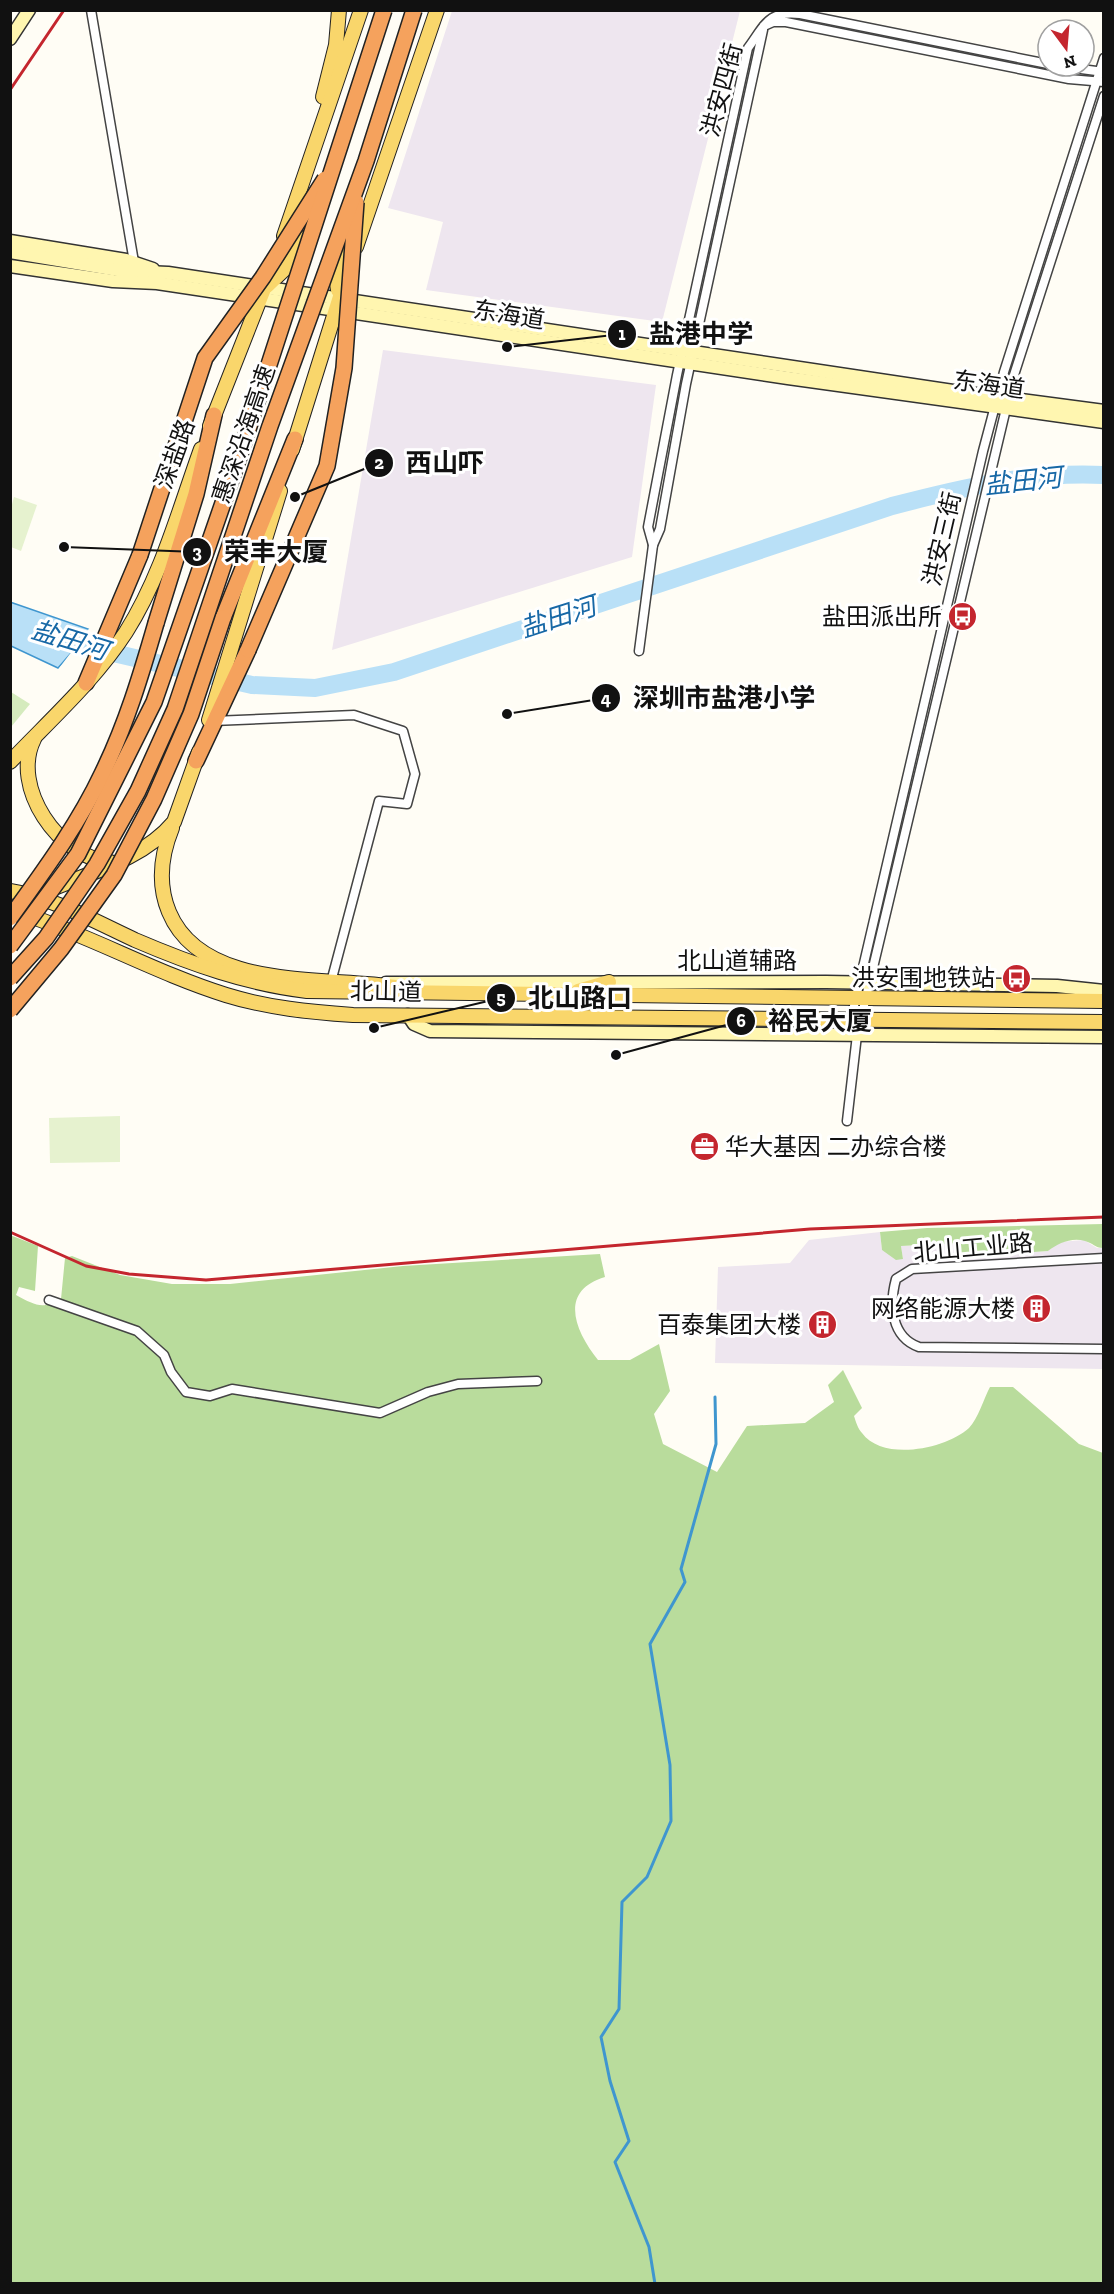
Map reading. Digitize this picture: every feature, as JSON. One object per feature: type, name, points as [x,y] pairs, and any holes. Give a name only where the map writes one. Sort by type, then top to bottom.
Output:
[{"type":"highway","name":"惠深沿海高速","points":[[10,946],[78,854],[154,702],[237,465],[386,10]]},
{"type":"highway","name":"惠深沿海高速","points":[[10,978],[46,938],[97,864],[138,791],[175,709],[270,426],[358,181],[413,10]]},
{"type":"highway","points":[[86,683],[118,631],[140,555],[205,358],[263,277],[337,159]]},
{"type":"highway","points":[[196,761],[212,718],[225,698],[241,664],[240,649],[327,466],[344,368],[358,181]]},
{"type":"highway","points":[[10,918],[62,845],[102,776],[133,704],[196,494],[214,415]]},
{"type":"highway","points":[[10,1010],[61,950],[114,875],[154,799],[191,714],[223,618],[295,439]]},
{"type":"main road","name":"深盐路","points":[[118,631],[146,595],[296,204],[361,10]]},
{"type":"main road","name":"深盐路","points":[[263,293],[289,265],[310,229],[386,10]]},
{"type":"main road","points":[[336,304],[336,277],[343,234],[413,10]]},
{"type":"main road","points":[[212,718],[240,649],[295,439],[336,304],[438,10]]},
{"type":"main road","points":[[296,204],[331,66],[339,17]]},
{"type":"main road","points":[[10,762],[86,683]]},
{"type":"main road","points":[[36,735],[30,746],[29,768],[31,788],[43,814],[63,839],[82,853],[101,861],[118,862]]},
{"type":"main road","points":[[196,761],[164,852],[161,879],[171,916],[186,939],[209,955],[242,968],[286,978],[369,983],[439,994]]},
{"type":"main road","points":[[10,903],[32,897],[118,862],[155,841],[174,822]]},
{"type":"main road","name":"北山道","points":[[10,891],[32,897],[155,948],[252,982],[331,992],[1104,1001]]},
{"type":"main road","name":"北山道","points":[[10,910],[197,985],[242,1000],[299,1011],[408,1015],[1104,1022]]},
{"type":"main road","points":[[565,995],[609,982]]},
{"type":"street","points":[[10,39],[29,10]]},
{"type":"street","points":[[91,10],[134,261]]},
{"type":"street","points":[[764,26],[773,16],[790,13],[1036,62]]},
{"type":"street","points":[[764,26],[773,22],[786,22],[1069,79],[1100,82]]},
{"type":"street","name":"洪安四街","points":[[639,651],[653,545],[648,527],[764,26]]},
{"type":"street","name":"洪安三街","points":[[864,983],[984,499],[1002,403],[1100,82],[1104,58]]},
{"type":"street","name":"洪安三街","points":[[856,1019],[981,460],[1104,96]]},
{"type":"street","name":"东海道","points":[[10,241],[134,261],[159,277]]},
{"type":"street","name":"东海道","points":[[10,252],[263,293],[1002,403],[1104,422]]},
{"type":"street","name":"东海道","points":[[10,266],[113,281],[159,277]]},
{"type":"street","name":"东海道","points":[[1002,403],[1104,411]]},
{"type":"street","points":[[212,718],[354,715],[403,731],[415,774],[407,804],[379,801],[330,982]]},
{"type":"street","name":"北山道辅路","points":[[369,983],[864,983],[1057,986],[1104,991]]},
{"type":"street","points":[[408,1015],[414,1024],[430,1031],[1104,1037]]},
{"type":"street","points":[[847,1121],[857,1035],[856,1019]]},
{"type":"street","name":"北山工业路","points":[[1104,1258],[912,1269],[896,1279],[894,1288],[898,1333],[907,1342],[920,1347],[1104,1348]]},
{"type":"street","points":[[49,1300],[137,1331],[164,1355],[171,1372],[186,1392],[210,1396],[232,1389],[380,1413],[428,1392],[458,1384],[537,1381]]},
{"type":"shaded area","points":[[452,11],[740,11],[662,322],[426,290],[443,222],[388,208]]},
{"type":"shaded area","points":[[383,350],[656,385],[632,557],[332,650]]},
{"type":"shaded area","points":[[880,1232],[882,1250],[903,1259],[901,1246],[959,1243],[960,1257],[1048,1251],[1059,1242],[1084,1240],[1097,1248],[1103,1248],[1103,1369],[715,1363],[718,1267],[790,1263],[809,1240]]},
{"type":"green space","points":[[14,497],[37,505],[21,551],[11,547],[11,508]]},
{"type":"green space","points":[[10,692],[30,704],[11,727]]},
{"type":"green space","points":[[120,1116],[120,1162],[50,1163],[49,1118]]},
{"type":"green space","points":[[1103,1224],[1103,1248],[1085,1241],[1070,1240],[1048,1251],[960,1257],[959,1243],[901,1246],[903,1259],[896,1260],[882,1250],[880,1232],[927,1228]]},
{"type":"green space","points":[[10,1235],[38,1246],[35,1291],[19,1287],[16,1295],[38,1305],[49,1304],[61,1299],[65,1258],[72,1256],[120,1275],[172,1284],[230,1284],[403,1266],[600,1254],[605,1277],[590,1283],[581,1292],[576,1302],[575,1313],[583,1337],[598,1360],[630,1360],[659,1344],[670,1391],[654,1414],[663,1444],[717,1472],[747,1426],[805,1423],[834,1402],[828,1385],[843,1370],[862,1408],[854,1416],[858,1427],[872,1442],[884,1447],[899,1450],[915,1449],[946,1442],[969,1428],[990,1387],[1013,1387],[1079,1444],[1103,1453],[1103,2283],[11,2283]]},
{"type":"water","points":[[10,602],[91,630],[58,668],[11,646]]},
{"type":"pier","points":[[91,626],[94,631],[57,671]]},
{"type":"waterway","name":"盐田河","points":[[10,621],[83,646],[252,685],[315,688],[394,672],[892,506],[970,487],[1023,478],[1077,474],[1104,475]]},
{"type":"waterway","points":[[655,2284],[649,2247],[615,2162],[629,2141],[610,2081],[601,2037],[619,2009],[622,1902],[647,1877],[671,1821],[670,1765],[650,1644],[685,1582],[681,1569],[716,1444],[715,1397]]},
{"type":"railway","points":[[10,90],[64,10]]},
{"type":"railway","points":[[10,1232],[86,1266],[129,1274],[206,1280],[810,1229],[1104,1217]]},
{"type":"place","name":"盐港中学","points":[[507,347]]},
{"type":"place","name":"西山吓","points":[[295,497]]},
{"type":"place","name":"荣丰大厦","points":[[64,547]]},
{"type":"place","name":"盐田派出所","points":[[963,617]]},
{"type":"place","name":"深圳市盐港小学","points":[[507,714]]},
{"type":"place","name":"洪安围地铁站","points":[[1016,978]]},
{"type":"place","name":"北山路口","points":[[374,1028]]},
{"type":"place","name":"裕民大厦","points":[[616,1055]]},
{"type":"place","name":"华大基因 二办综合楼","points":[[704,1147]]},
{"type":"place","name":"网络能源大楼","points":[[1036,1309]]},
{"type":"place","name":"百泰集团大楼","points":[[822,1325]]}]
